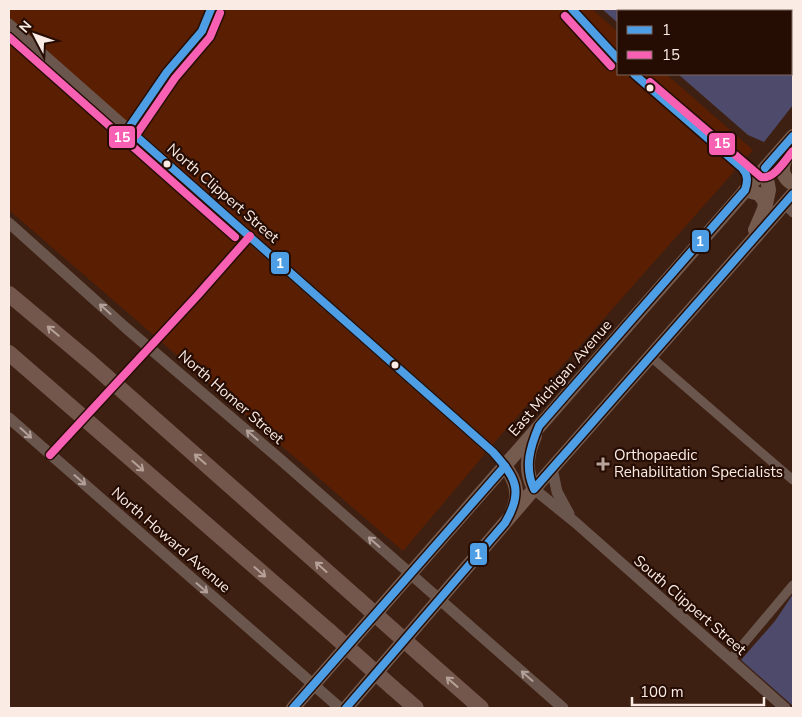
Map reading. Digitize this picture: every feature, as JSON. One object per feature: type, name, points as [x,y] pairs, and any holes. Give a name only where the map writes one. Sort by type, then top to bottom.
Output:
[{"type":"highway","points":[[12,297],[90,362],[481,708]]},
{"type":"highway","points":[[9,353],[416,708]]},
{"type":"main road","name":"East Michigan Avenue","points":[[293,708],[793,136]]},
{"type":"main road","points":[[346,708],[552,468],[747,247],[790,203],[779,182],[783,164],[793,144]]},
{"type":"main road","points":[[783,164],[783,175],[793,184]]},
{"type":"main road","points":[[747,247],[764,209],[769,190],[764,168]]},
{"type":"main road","points":[[745,190],[755,192],[761,196],[765,202],[764,209]]},
{"type":"main road","points":[[534,489],[528,477],[528,462],[531,445],[539,426]]},
{"type":"main road","points":[[505,523],[514,509],[516,489],[515,481],[506,466]]},
{"type":"street","name":"North Clippert Street","points":[[9,24],[378,349],[493,452],[506,466]]},
{"type":"street","name":"North Homer Street","points":[[9,223],[126,328],[246,430],[563,708]]},
{"type":"street","points":[[651,357],[793,480]]},
{"type":"street","name":"North Howard Avenue","points":[[9,418],[340,708]]},
{"type":"street","name":"South Clippert Street","points":[[552,468],[558,497],[576,523]]},
{"type":"street","name":"South Clippert Street","points":[[534,489],[576,523],[785,708]]},
{"type":"street","points":[[730,660],[793,585]]},
{"type":"shaded area","points":[[9,9],[592,9],[617,31],[617,75],[667,75],[753,150],[500,436],[403,551],[9,210]]},
{"type":"shaded area","points":[[602,9],[793,9],[793,105],[764,142],[748,135],[679,75],[792,75],[792,10],[617,10],[617,22]]},
{"type":"shaded area","points":[[793,594],[793,706],[741,660],[775,621]]},
{"type":"transit line","name":"1","points":[[128,129],[167,72],[202,31],[211,9]]},
{"type":"transit line","name":"1","points":[[572,9],[617,58]]},
{"type":"transit line","name":"15","points":[[136,135],[175,78],[210,37],[220,13]]},
{"type":"transit line","name":"15","points":[[565,16],[611,66]]},
{"type":"transit line","name":"15","points":[[9,37],[235,237]]},
{"type":"transit line","name":"1","points":[[635,75],[742,168],[746,176],[746,187],[539,426],[529,457],[529,473],[534,489],[793,194]]},
{"type":"transit line","name":"15","points":[[650,82],[761,177],[766,177],[775,172],[793,151]]},
{"type":"transit line","name":"1","points":[[128,129],[493,452],[512,477],[516,493],[511,512],[505,523],[346,708]]},
{"type":"transit line","name":"1","points":[[765,168],[793,136]]},
{"type":"transit line","name":"15","points":[[50,455],[250,236]]},
{"type":"transit line","name":"1","points":[[293,708],[505,466]]},
{"type":"place","name":"Orthopaedic Rehabilitation Specialists","points":[[603,464]]}]
